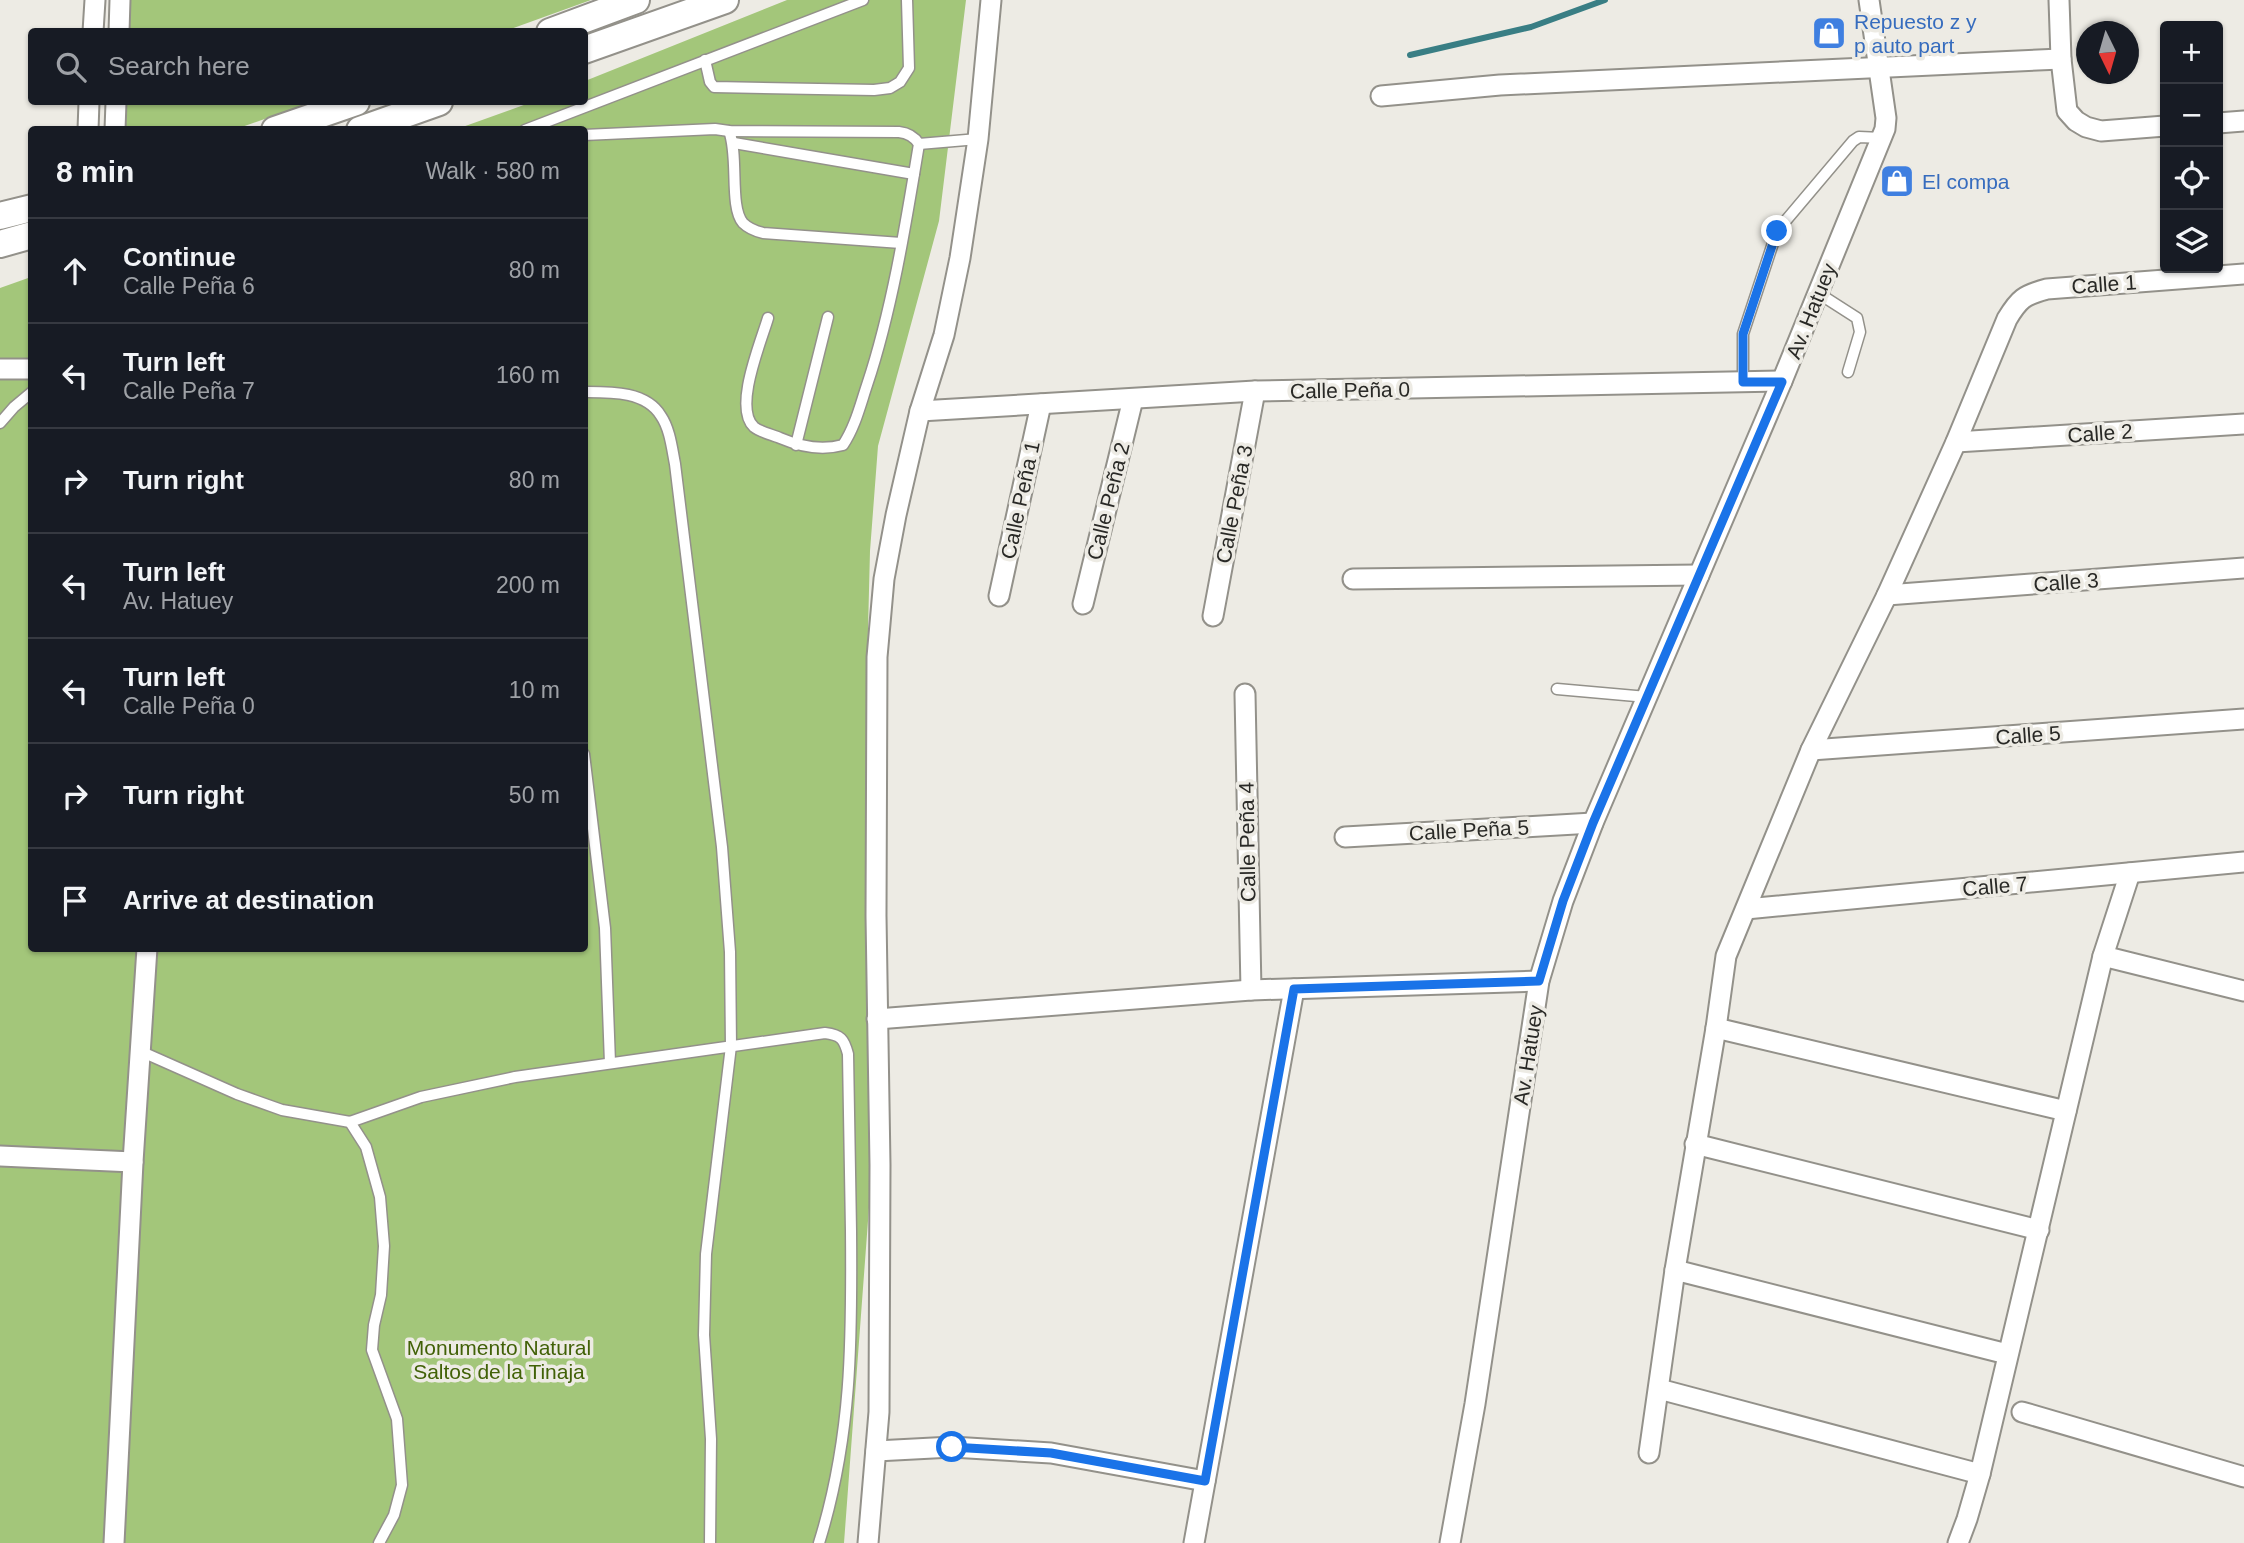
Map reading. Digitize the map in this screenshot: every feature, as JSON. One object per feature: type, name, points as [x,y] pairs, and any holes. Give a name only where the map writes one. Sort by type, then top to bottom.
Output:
[{"type":"main road","points":[[561,28],[636,0]]},
{"type":"main road","points":[[588,49],[725,0]]},
{"type":"main road","points":[[287,126],[347,105]]},
{"type":"main road","points":[[371,126],[431,105]]},
{"type":"main road","points":[[0,216],[28,209]]},
{"type":"main road","points":[[0,244],[28,236]]},
{"type":"street","points":[[93,28],[95,0]]},
{"type":"street","points":[[119,28],[120,0]]},
{"type":"street","points":[[868,1543],[879,1412],[877,657],[884,579],[895,515],[920,411],[944,335],[960,258],[978,139],[991,0]]},
{"type":"street","name":"Av. Hatuey","points":[[1450,1543],[1475,1404],[1539,981],[1563,901],[1593,823],[1782,382],[1881,138],[1886,118],[1869,0]]},
{"type":"street","points":[[2059,0],[2061,59],[2067,111],[2086,127],[2101,131],[2160,127]]},
{"type":"street","points":[[1381,96],[1500,85],[2061,59]]},
{"type":"street","points":[[88,126],[89,105]]},
{"type":"street","points":[[115,126],[116,105]]},
{"type":"street","points":[[2223,123],[2244,121]]},
{"type":"street","name":"Calle 1","points":[[1956,442],[2007,319],[2027,294],[2047,289],[2244,274]]},
{"type":"street","points":[[0,369],[28,369]]},
{"type":"street","name":"Calle Peña 0","points":[[920,411],[1255,391],[1782,382]]},
{"type":"street","name":"Calle Peña 3","points":[[1213,616],[1255,391]]},
{"type":"street","name":"Calle Peña 2","points":[[1083,604],[1133,399]]},
{"type":"street","name":"Calle Peña 1","points":[[999,596],[1041,404]]},
{"type":"street","name":"Calle 2","points":[[1956,442],[2244,424]]},
{"type":"street","points":[[1648,1453],[1726,956],[1811,750],[1887,595],[1956,442]]},
{"type":"street","name":"Calle 3","points":[[1887,595],[2244,568]]},
{"type":"street","points":[[1353,579],[1699,575]]},
{"type":"street","name":"Calle Peña 4","points":[[1245,694],[1251,990]]},
{"type":"street","name":"Calle 5","points":[[1811,750],[2244,719]]},
{"type":"street","name":"Calle Peña 5","points":[[1345,837],[1593,823]]},
{"type":"street","name":"Calle 7","points":[[1746,909],[2244,862]]},
{"type":"street","points":[[1958,1543],[1980,1474],[2104,956],[2130,873]]},
{"type":"street","points":[[114,1543],[147,952]]},
{"type":"street","points":[[2104,956],[2244,991]]},
{"type":"street","points":[[877,1020],[1251,990],[1539,981]]},
{"type":"street","points":[[1194,1543],[1294,989]]},
{"type":"street","points":[[1716,1028],[2066,1111]]},
{"type":"street","points":[[1695,1144],[2039,1230]]},
{"type":"street","points":[[0,1156],[133,1162]]},
{"type":"street","points":[[1675,1270],[2007,1354]]},
{"type":"street","points":[[1659,1389],[1980,1474]]},
{"type":"street","points":[[2022,1412],[2244,1477]]},
{"type":"street","points":[[876,1451],[952,1447],[1051,1453],[1205,1481]]},
{"type":"lane","points":[[535,126],[863,0]]},
{"type":"lane","points":[[705,60],[710,82],[714,87],[890,88],[900,82],[909,68],[907,0]]},
{"type":"lane","points":[[588,135],[715,129],[899,132],[907,133],[919,144],[978,139]]},
{"type":"lane","points":[[729,131],[734,143],[736,211],[742,222],[751,230],[901,243]]},
{"type":"lane","points":[[1743,382],[1743,334],[1777,231],[1853,141],[1858,137],[1881,138]]},
{"type":"lane","points":[[734,143],[914,174]]},
{"type":"lane","points":[[768,317],[746,394],[746,412],[754,427],[796,445],[827,449],[843,445],[851,432],[879,350],[919,144]]},
{"type":"lane","points":[[1818,293],[1857,318],[1860,332],[1848,372]]},
{"type":"lane","points":[[796,445],[828,317]]},
{"type":"lane","points":[[588,393],[620,392],[645,401],[661,415],[670,440],[722,847],[730,952],[731,1046],[706,1254],[704,1335],[711,1439],[710,1543]]},
{"type":"lane","points":[[0,423],[28,395]]},
{"type":"lane","points":[[1556,689],[1647,697]]},
{"type":"lane","points":[[588,786],[606,928],[610,1063]]},
{"type":"lane","points":[[140,1051],[237,1094],[282,1110],[350,1122],[421,1097],[515,1077],[825,1033],[838,1034],[844,1040],[848,1054],[852,1324],[847,1415],[831,1504],[820,1543]]},
{"type":"lane","points":[[350,1122],[366,1147],[380,1197],[384,1246],[381,1295],[373,1325],[372,1350],[397,1419],[402,1485],[394,1516],[379,1543]]},
{"type":"green space","points":[[131,0],[591,0],[513,28],[129,28]]},
{"type":"green space","name":"Monumento Natural Saltos de la Tinaja","points":[[787,0],[966,0],[939,221],[878,446],[870,551],[866,708],[870,1194],[844,1543],[0,1543],[0,288],[28,278],[28,952],[588,952],[588,126],[465,126],[524,105],[588,105],[588,80]]},
{"type":"green space","points":[[124,105],[304,105],[245,126],[123,126]]},
{"type":"waterway","points":[[1410,55],[1531,27],[1605,0]]},
{"type":"place","name":"Repuesto z y p auto part","points":[[1829,33]]},
{"type":"place","name":"El compa","points":[[1897,181]]},
{"type":"route","points":[[952,1447],[1051,1453],[1205,1481],[1294,989],[1539,981],[1563,901],[1593,823],[1782,382],[1743,382],[1743,334],[1777,231]]}]
